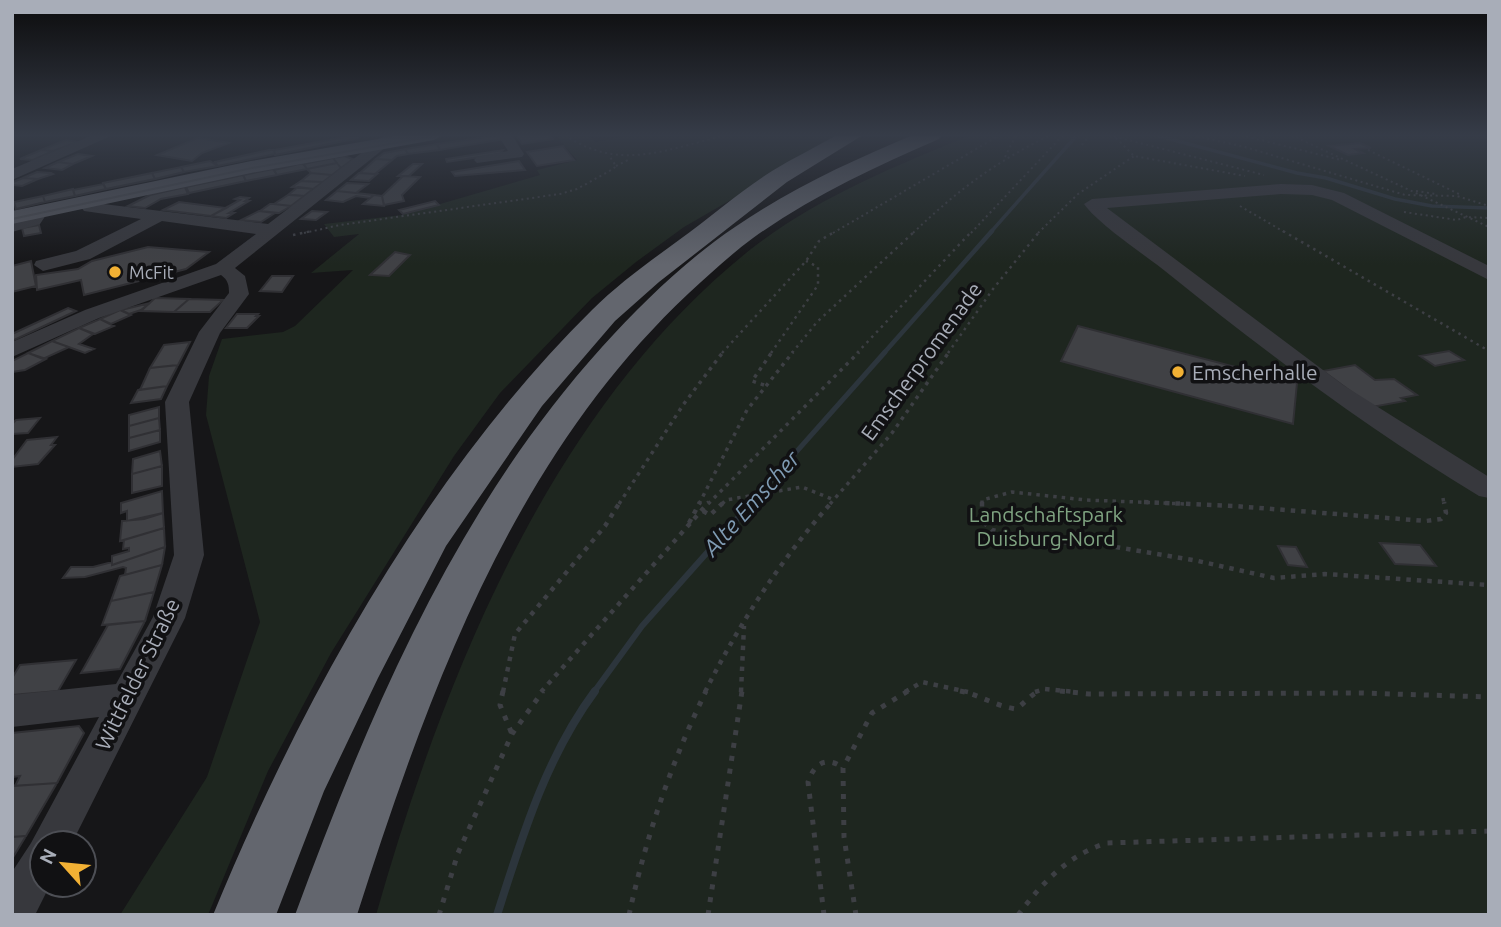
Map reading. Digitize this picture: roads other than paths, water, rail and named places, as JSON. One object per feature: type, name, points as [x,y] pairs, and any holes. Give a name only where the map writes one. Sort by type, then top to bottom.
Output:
[{"type":"highway","points":[[244,915],[300,782],[358,668],[429,539],[466,485],[529,398],[604,315],[777,178]]},
{"type":"highway","points":[[717,224],[758,198],[797,178]]},
{"type":"highway","points":[[326,915],[356,824],[420,664],[486,537],[525,471],[568,407],[655,308],[720,251],[765,219],[837,178]]},
{"type":"main road","points":[[12,218],[200,178]]},
{"type":"street","points":[[12,350],[92,314],[223,268],[338,178]]},
{"type":"street","points":[[1489,274],[1338,196],[1312,190],[1281,189],[1092,204],[1240,320],[1365,412],[1489,489]]},
{"type":"street","points":[[85,202],[90,207],[270,230]]},
{"type":"street","points":[[12,227],[34,220],[39,212]]},
{"type":"street","points":[[43,265],[83,254],[157,216]]},
{"type":"street","name":"Wittfelder Straße","points":[[58,829],[169,618],[189,555],[177,402],[210,332],[239,295],[235,276],[223,268]]},
{"type":"street","points":[[12,711],[128,698]]},
{"type":"street","points":[[12,915],[28,885]]},
{"type":"waterway","name":"Alte Emscher","points":[[990,233],[1039,178]]},
{"type":"waterway","name":"Alte Emscher","points":[[1327,178],[1395,199],[1432,206],[1489,208]]},
{"type":"waterway","name":"Alte Emscher","points":[[884,353],[992,231]]},
{"type":"waterway","name":"Alte Emscher","points":[[750,504],[885,352]]},
{"type":"waterway","name":"Alte Emscher","points":[[594,692],[642,626],[752,502]]},
{"type":"waterway","name":"Alte Emscher","points":[[497,915],[526,827],[549,770],[578,716],[595,691]]},
{"type":"tram line","points":[[12,219],[204,178]]},
{"type":"place","name":"McFit","points":[[115,272]]},
{"type":"place","name":"Emscherhalle","points":[[1178,372]]},
{"type":"park label","name":"Landschaftspark Duisburg-Nord","points":[[1046,526]]}]
